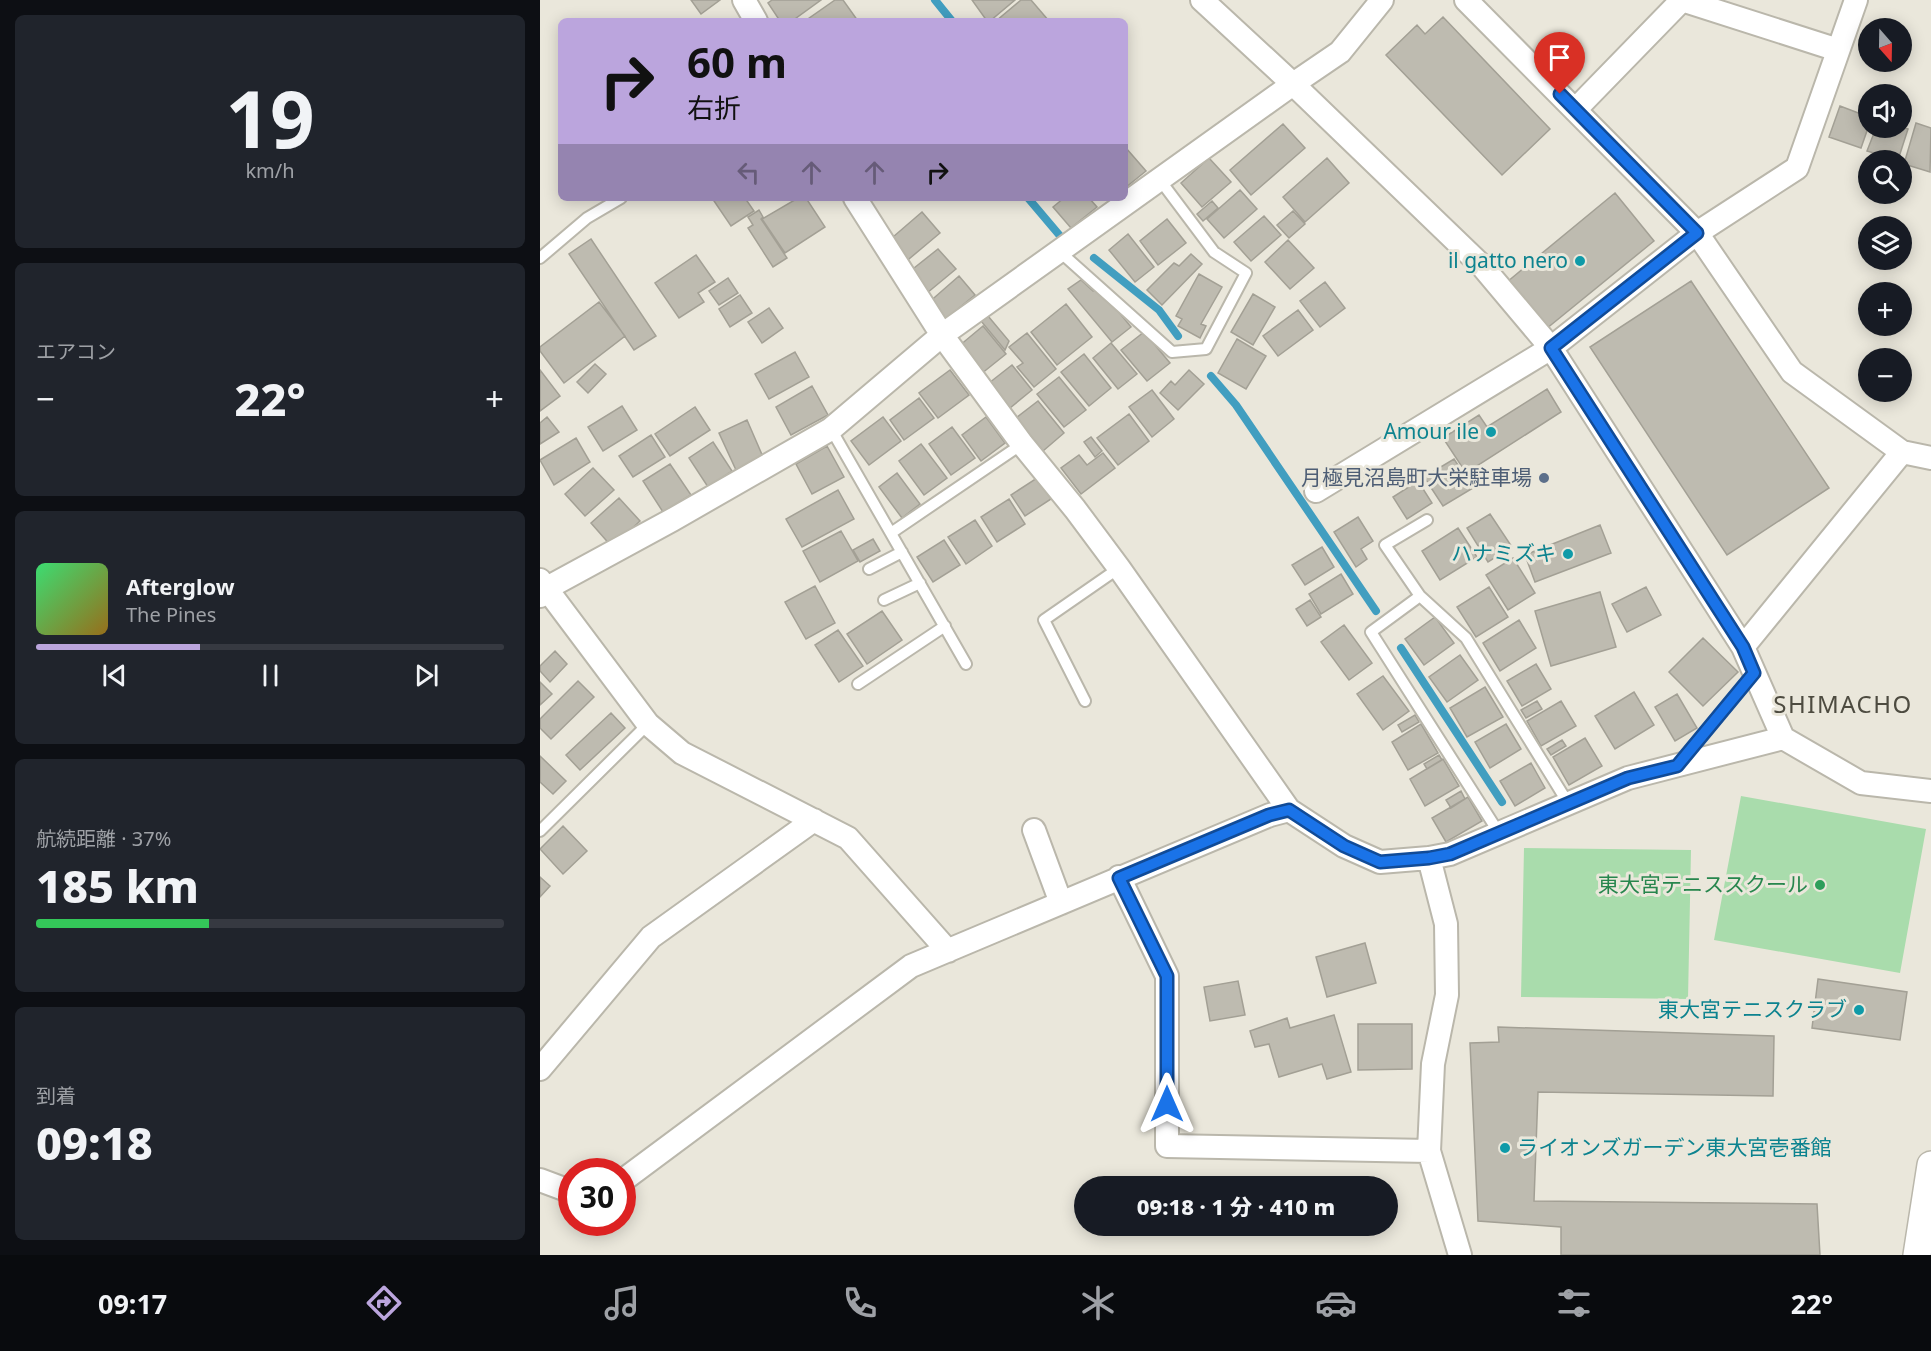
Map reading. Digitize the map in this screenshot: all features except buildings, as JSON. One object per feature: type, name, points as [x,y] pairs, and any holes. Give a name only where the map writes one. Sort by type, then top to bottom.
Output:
[{"type":"street","points":[[744,0],[754,18]]},
{"type":"street","points":[[1202,0],[1482,266],[1551,348],[1743,647],[1783,738],[1861,783],[1931,791]]},
{"type":"street","points":[[1128,197],[1160,180],[1340,52],[1382,0]]},
{"type":"street","points":[[1466,0],[1697,233],[1792,372],[1902,452],[1931,458]]},
{"type":"street","points":[[1575,110],[1682,0],[1838,50]]},
{"type":"street","points":[[1316,491],[1551,348],[1697,233],[1797,168],[1856,0]]},
{"type":"street","points":[[857,201],[942,334],[1022,444],[1119,568],[1289,810],[1344,846],[1380,862],[1450,854],[1628,778],[1783,738]]},
{"type":"street","points":[[948,951],[848,838],[682,753],[648,724],[542,588],[672,520],[831,429],[942,334],[1059,251],[1121,201]]},
{"type":"street","points":[[1743,647],[1902,452]]},
{"type":"street","points":[[636,1171],[911,966],[1269,815],[1289,810]]},
{"type":"street","points":[[540,1069],[651,937],[814,820]]},
{"type":"street","points":[[1034,830],[1061,903]]},
{"type":"street","points":[[1429,858],[1446,924],[1447,995],[1433,1064],[1429,1151],[1460,1255]]},
{"type":"street","points":[[1119,878],[1167,976],[1167,1146],[1429,1151]]},
{"type":"street","points":[[1917,1255],[1931,1165]]},
{"type":"street","points":[[540,1180],[558,1187]]},
{"type":"lane","points":[[1059,251],[1172,352],[1206,349],[1246,273],[1214,252],[1160,180]]},
{"type":"lane","points":[[540,258],[587,218],[616,201]]},
{"type":"lane","points":[[831,429],[966,664]]},
{"type":"lane","points":[[891,533],[1022,444]]},
{"type":"lane","points":[[1427,520],[1385,545],[1420,596],[1466,638],[1568,803]]},
{"type":"lane","points":[[869,569],[902,552]]},
{"type":"lane","points":[[1085,701],[1044,620],[1119,568]]},
{"type":"lane","points":[[884,600],[920,583]]},
{"type":"lane","points":[[1420,596],[1371,632],[1499,833]]},
{"type":"lane","points":[[858,684],[945,626]]},
{"type":"lane","points":[[1677,766],[1754,673]]},
{"type":"lane","points":[[540,831],[648,724]]},
{"type":"green space","name":"東大宮テニススクール","points":[[1741,796],[1926,829],[1900,973],[1714,940]]},
{"type":"green space","points":[[1524,848],[1691,850],[1688,999],[1521,997]]},
{"type":"waterway","points":[[935,0],[950,18]]},
{"type":"waterway","points":[[1031,201],[1061,237]]},
{"type":"waterway","points":[[1094,258],[1159,310],[1178,336]]},
{"type":"waterway","points":[[1211,376],[1236,405],[1376,611]]},
{"type":"waterway","points":[[1401,648],[1502,802]]},
{"type":"place","name":"il gatto nero","points":[[1580,261]]},
{"type":"place","name":"Amour ile","points":[[1491,432]]},
{"type":"place","name":"月極見沼島町大栄駐車場","points":[[1544,478]]},
{"type":"place","name":"ハナミズキ","points":[[1568,554]]},
{"type":"place","name":"東大宮テニススクール","points":[[1820,885]]},
{"type":"place","name":"東大宮テニスクラブ","points":[[1859,1010]]},
{"type":"place","name":"ライオンズガーデン東大宮壱番館","points":[[1505,1148]]},
{"type":"district","name":"SHIMACHO","points":[[1843,705]]},
{"type":"route","points":[[1167,1104],[1167,976],[1119,878],[1269,815],[1289,810],[1344,846],[1380,862],[1450,854],[1628,778],[1677,766],[1754,673],[1743,647],[1551,348],[1697,233],[1560,94]]}]
